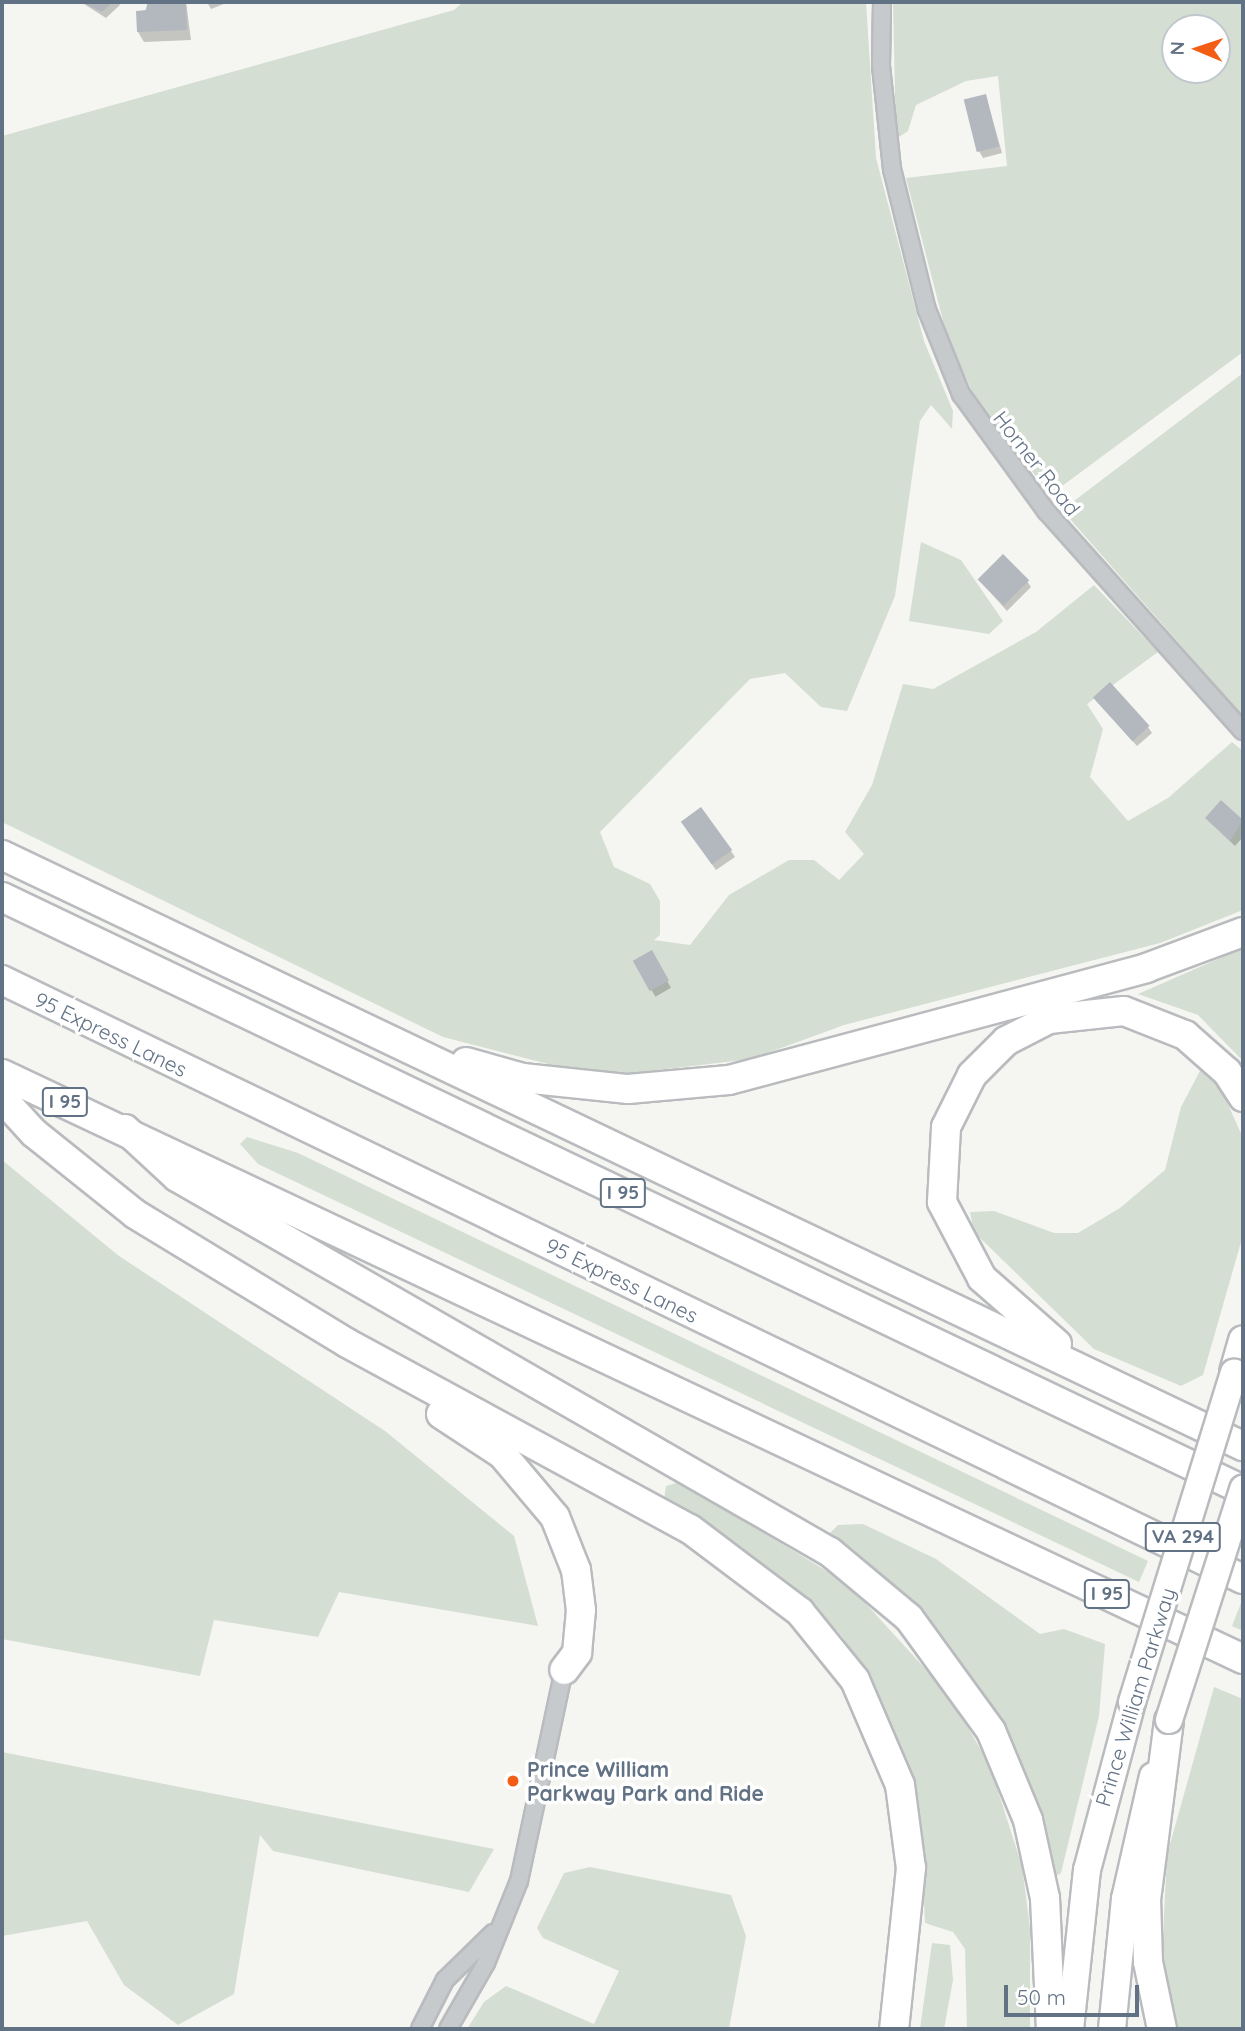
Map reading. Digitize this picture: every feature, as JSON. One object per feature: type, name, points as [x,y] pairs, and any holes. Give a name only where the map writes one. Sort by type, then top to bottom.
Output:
[{"type":"highway","points":[[2,855],[317,1001],[489,1070],[575,1085],[670,1089],[752,1075],[1146,968],[1243,932]]},
{"type":"highway","name":"I 95","points":[[2,897],[1243,1489]]},
{"type":"highway","name":"95 Express Lanes","points":[[2,980],[1243,1579]]},
{"type":"highway","points":[[317,1001],[428,1060],[1243,1446]]},
{"type":"highway","points":[[1124,1388],[1030,1326],[966,1256],[949,1224],[939,1179],[958,1097],[1006,1041],[1049,1019],[1097,1010],[1164,1022],[1210,1054],[1243,1097]]},
{"type":"highway","name":"I 95","points":[[2,1074],[125,1129],[1243,1660]]},
{"type":"highway","points":[[2,1098],[34,1133],[135,1214],[347,1343],[729,1553],[833,1648],[889,1748],[909,1833],[909,1904],[892,2027]]},
{"type":"highway","points":[[125,1129],[177,1177],[830,1552],[909,1618],[991,1731],[1028,1821],[1045,1898],[1051,2029]]},
{"type":"highway","points":[[1234,1372],[1243,1340]]},
{"type":"highway","points":[[347,1343],[439,1413],[502,1454],[555,1517],[576,1570],[581,1610],[577,1653],[564,1670]]},
{"type":"highway","name":"Prince William Parkway","points":[[1070,2029],[1087,1870],[1132,1702],[1234,1372]]},
{"type":"highway","name":"Prince William Parkway","points":[[1112,2029],[1125,1899],[1170,1720],[1243,1489]]},
{"type":"highway","points":[[1162,2029],[1148,1962],[1146,1900],[1170,1720]]},
{"type":"street","name":"Horner Road","points":[[882,2],[881,66],[892,169],[927,310],[961,394],[1045,511],[1243,731]]},
{"type":"street","points":[[448,2029],[486,1963],[493,1933],[529,1847],[564,1670]]},
{"type":"street","points":[[420,2029],[445,1980],[493,1933]]},
{"type":"shaded area","points":[[463,2],[866,2],[876,158],[924,341],[953,411],[952,429],[931,405],[920,421],[895,596],[847,711],[821,707],[785,673],[750,679],[600,832],[614,867],[650,884],[660,901],[660,935],[654,940],[690,945],[729,895],[789,860],[814,860],[839,880],[864,854],[845,832],[872,785],[903,684],[933,689],[1036,632],[1094,585],[1158,652],[1087,704],[1103,729],[1090,777],[1128,821],[1168,798],[1232,742],[1243,751],[1243,910],[1160,943],[844,1025],[751,1059],[599,1077],[443,1037],[2,822],[2,136],[454,10]]},
{"type":"shaded area","points":[[893,2],[1243,2],[1243,352],[1050,495],[972,391],[947,336],[906,178],[1007,166],[998,76],[966,81],[916,105],[908,131],[896,139]]},
{"type":"shaded area","points":[[1243,373],[1243,716],[1062,510]]},
{"type":"shaded area","points":[[921,542],[961,560],[1003,621],[989,634],[909,621]]},
{"type":"shaded area","points":[[1243,948],[1243,1061],[1198,1015],[1138,994]]},
{"type":"shaded area","points":[[1201,1069],[1218,1082],[1243,1138],[1243,1235],[1203,1375],[1181,1386],[1094,1349],[974,1232],[970,1212],[994,1211],[1054,1233],[1078,1233],[1120,1208],[1165,1170],[1181,1107]]},
{"type":"shaded area","points":[[247,1137],[298,1153],[1148,1561],[1139,1582],[258,1164],[240,1144]]},
{"type":"shaded area","points":[[2,1160],[119,1256],[385,1431],[514,1536],[538,1626],[339,1592],[318,1637],[214,1620],[200,1676],[2,1639]]},
{"type":"shaded area","points":[[680,1482],[848,1584],[950,1696],[990,1766],[1022,1866],[1030,1928],[1030,2029],[967,2029],[965,1949],[953,1932],[925,1923],[922,1858],[874,1683],[841,1635],[789,1584],[664,1500],[666,1486]]},
{"type":"shaded area","points":[[863,1524],[936,1559],[1040,1634],[1064,1629],[1105,1644],[1099,1716],[1061,1873],[1052,1878],[1012,1749],[960,1663],[911,1603],[829,1534],[838,1525]]},
{"type":"shaded area","points":[[1241,1603],[1243,1604],[1243,1631],[1232,1626]]},
{"type":"shaded area","points":[[1214,1687],[1243,1699],[1243,2029],[1170,2029],[1161,1976],[1167,1855]]},
{"type":"shaded area","points":[[2,1752],[494,1849],[469,1892],[273,1851],[260,1835],[234,1994],[178,2025],[124,1985],[87,1921],[2,1936]]},
{"type":"shaded area","points":[[590,1867],[731,1895],[746,1936],[729,2029],[467,2029],[484,2002],[506,1986],[594,2024],[619,1971],[543,1938],[537,1928],[564,1873]]},
{"type":"shaded area","points":[[932,1943],[950,1945],[953,1980],[944,2029],[920,2029]]},
{"type":"building","points":[[81,2],[113,2],[102,12]]},
{"type":"building","points":[[147,2],[186,2],[187,30],[137,32],[136,11],[147,10]]},
{"type":"building","points":[[986,94],[999,146],[977,152],[964,100]]},
{"type":"building","points":[[1003,554],[1029,580],[1004,606],[978,579]]},
{"type":"building","points":[[1110,682],[1149,726],[1132,741],[1093,697]]},
{"type":"building","points":[[1221,800],[1243,820],[1230,841],[1205,818]]},
{"type":"building","points":[[701,807],[732,850],[712,865],[681,822]]},
{"type":"building","points":[[652,950],[669,981],[650,991],[633,961]]},
{"type":"place","name":"Prince William Parkway Park and Ride","points":[[513,1781]]}]
